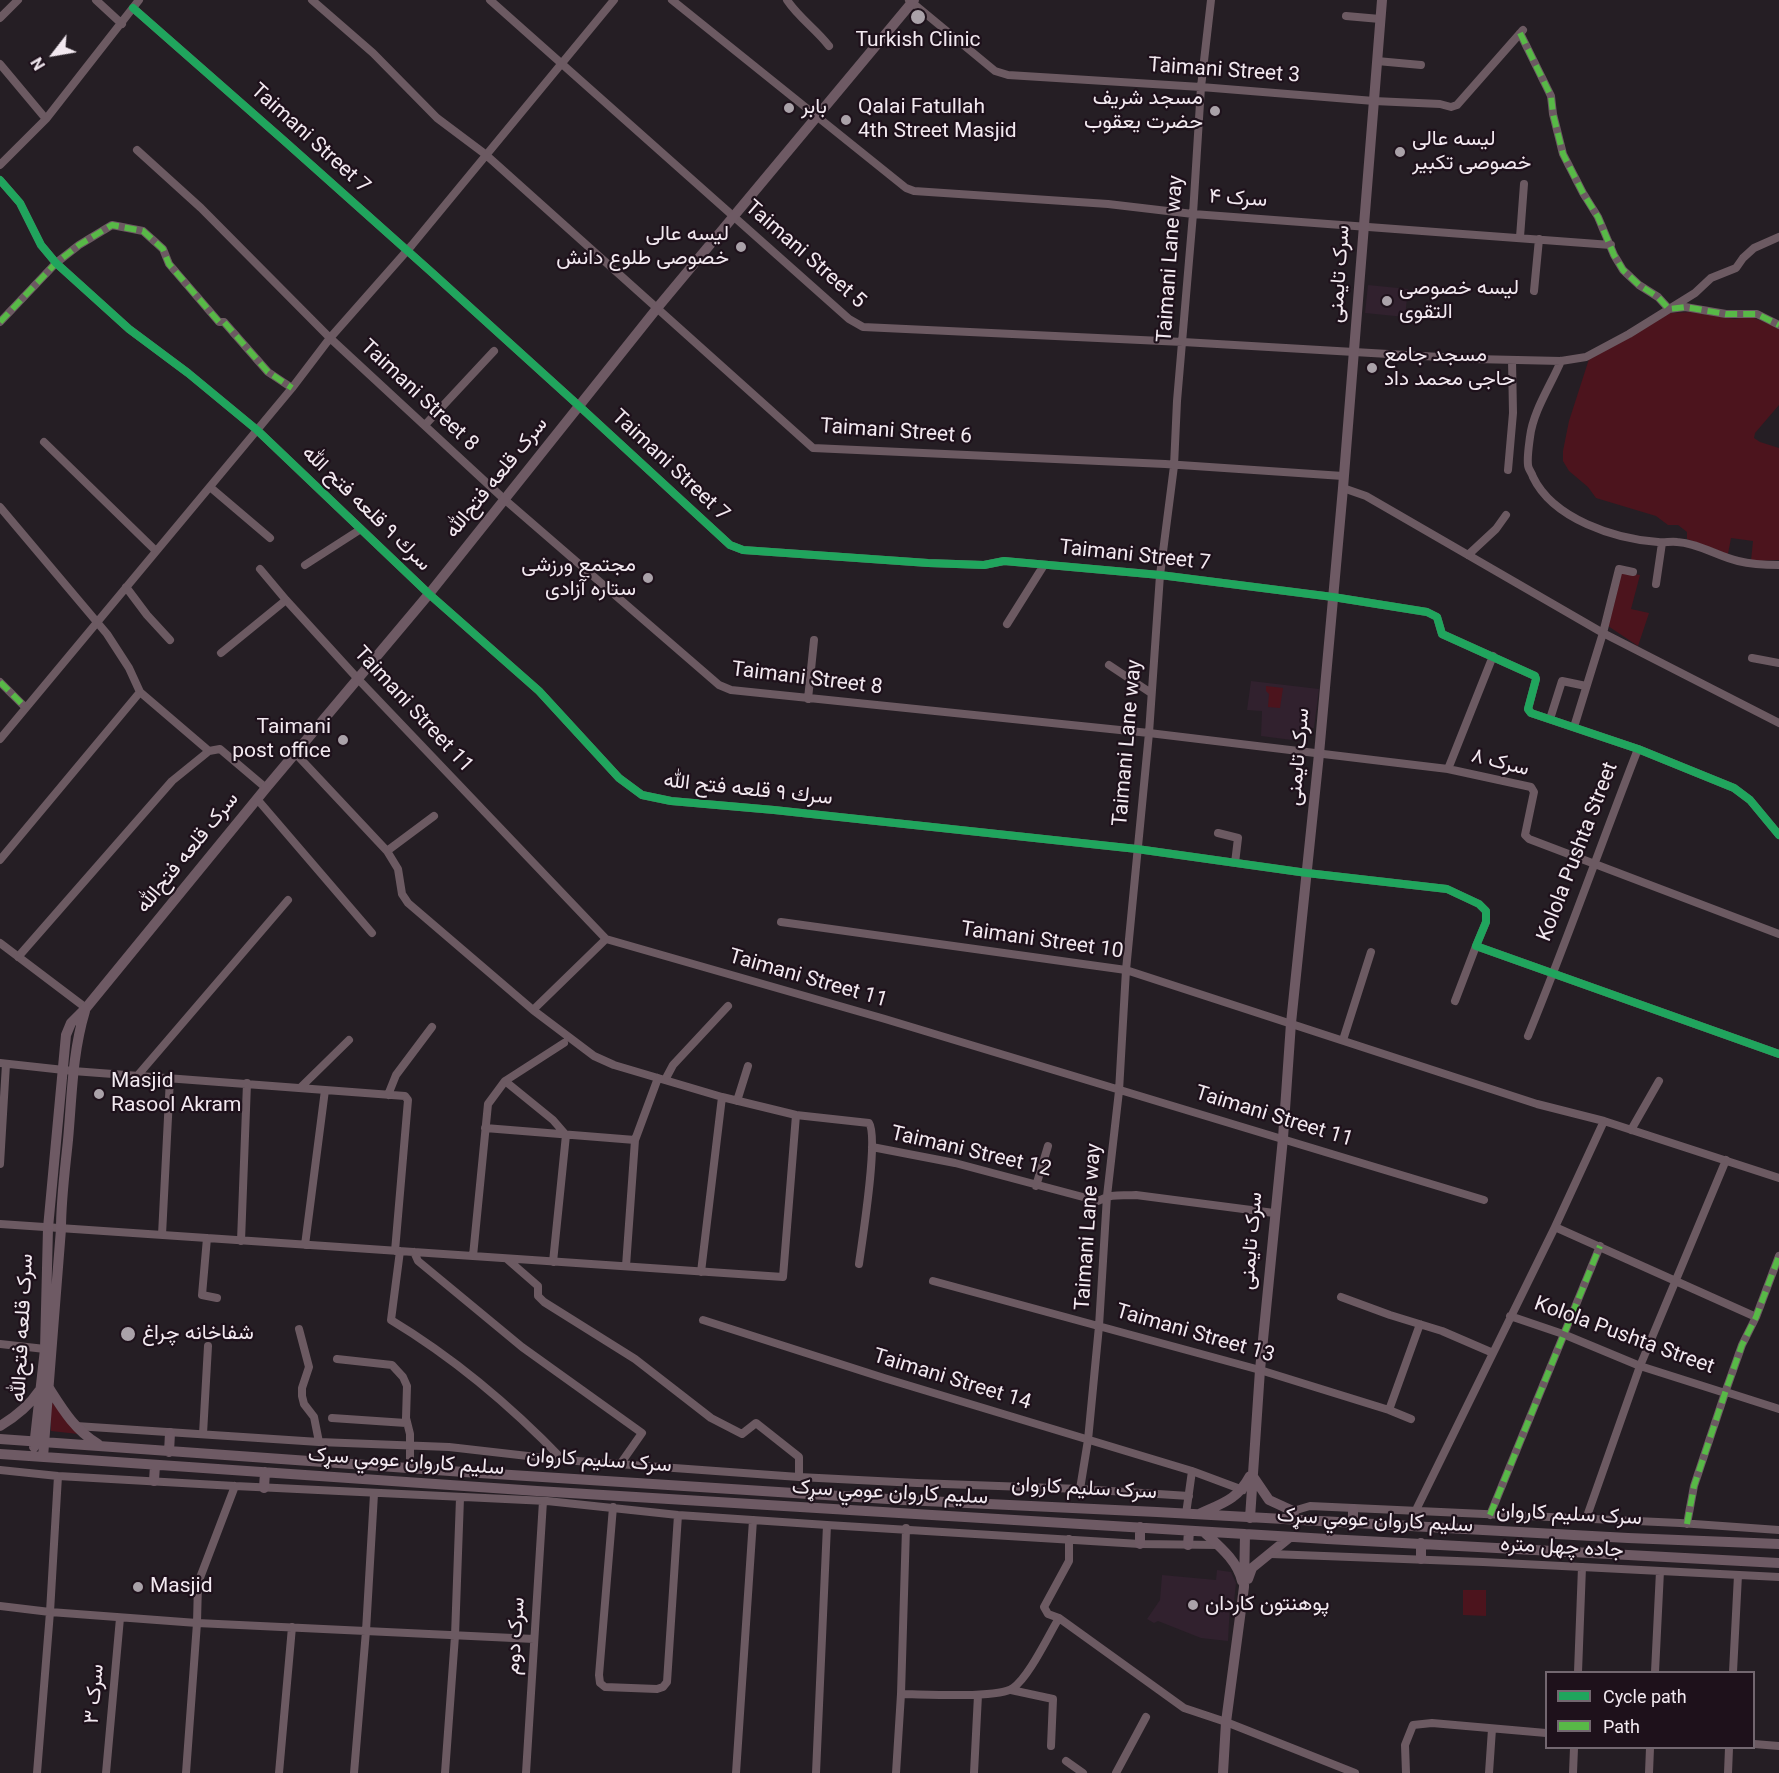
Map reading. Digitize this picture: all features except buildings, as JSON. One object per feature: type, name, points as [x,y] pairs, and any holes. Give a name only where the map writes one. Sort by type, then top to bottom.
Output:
[{"type":"main road","name":"سرک تایمنی","points":[[1250,1518],[1251,1473],[1274,1213],[1283,1138],[1291,1023],[1319,754],[1343,488],[1362,225],[1382,0]]},
{"type":"main road","name":"سرک قلعه فتح‌الله","points":[[38,1457],[61,1229],[68,1071],[66,1035],[71,1023],[86,1008],[429,594],[658,307],[911,1]]},
{"type":"main road","name":"سرک قلعه فتح‌الله","points":[[45,1388],[48,1228],[68,1071]]},
{"type":"main road","points":[[3,1423],[45,1388],[84,1436],[100,1446]]},
{"type":"main road","points":[[169,1452],[170,1433]]},
{"type":"main road","name":"سرک سلیم کاروان","points":[[0,1439],[904,1500],[1250,1518],[1294,1516],[1353,1524],[1779,1544]]},
{"type":"main road","name":"سلیم کاروان عومي سړک","points":[[0,1454],[265,1472],[540,1496],[1779,1563]]},
{"type":"main road","points":[[154,1481],[155,1465]]},
{"type":"main road","points":[[264,1488],[265,1472]]},
{"type":"main road","points":[[1199,1515],[1243,1490],[1251,1473]]},
{"type":"main road","points":[[1251,1473],[1269,1500],[1294,1516]]},
{"type":"main road","points":[[538,1477],[540,1496]]},
{"type":"main road","points":[[1353,1509],[1353,1524]]},
{"type":"main road","points":[[1140,1527],[1140,1544]]},
{"type":"main road","points":[[1188,1545],[1189,1531]]},
{"type":"main road","points":[[1204,1532],[1240,1571],[1244,1587]]},
{"type":"main road","points":[[1223,1773],[1226,1722],[1244,1587],[1245,1534]]},
{"type":"main road","points":[[1244,1587],[1252,1568],[1290,1537]]},
{"type":"main road","points":[[1628,1538],[1628,1554]]},
{"type":"main road","points":[[1421,1543],[1421,1559]]},
{"type":"street","points":[[0,18],[18,0]]},
{"type":"street","points":[[96,0],[122,24]]},
{"type":"street","name":"Taimani Street 6","points":[[312,0],[373,53],[438,118],[485,154],[813,448],[1174,465],[1343,476]]},
{"type":"street","name":"Taimani Street 5","points":[[490,0],[849,319],[863,327],[1183,342],[1354,353],[1561,361],[1586,357],[1695,293],[1711,278],[1736,268],[1754,248],[1779,237]]},
{"type":"street","points":[[0,739],[292,388],[330,338],[407,251],[614,0]]},
{"type":"street","name":"سرک ۴","points":[[672,0],[816,117],[906,188],[914,191],[1108,204],[1193,214],[1611,245]]},
{"type":"street","points":[[787,0],[799,16],[821,35],[829,46]]},
{"type":"street","name":"Taimani Lane way","points":[[1080,1489],[1088,1440],[1099,1326],[1107,1196],[1119,1091],[1126,970],[1149,733],[1160,575],[1174,465],[1201,87],[1211,0]]},
{"type":"street","name":"Taimani Street 3","points":[[911,1],[995,70],[1008,75],[1454,106],[1522,32],[1551,96],[1563,154],[1611,245]]},
{"type":"street","points":[[0,165],[46,119],[136,4]]},
{"type":"street","name":"Taimani Street 7","points":[[136,4],[730,545],[743,550],[928,563],[984,565],[1005,561],[1160,575],[1333,597],[1427,612],[1437,617],[1442,634],[1535,676],[1527,709],[1531,713],[1550,719]]},
{"type":"street","points":[[1346,16],[1380,19]]},
{"type":"street","points":[[1377,61],[1420,65]]},
{"type":"street","points":[[0,64],[46,119]]},
{"type":"street","name":"Taimani Street 8","points":[[137,150],[201,208],[330,338],[504,499],[719,685],[731,690],[808,699],[1149,733],[1319,754]]},
{"type":"street","name":"سرك ٩ قلعه فتح الله","points":[[0,180],[20,203],[41,245],[56,263],[129,329],[189,373],[257,430],[429,594],[538,691],[619,778],[642,795],[671,801],[1137,849],[1307,873],[1447,889],[1479,904],[1487,915],[1476,946]]},
{"type":"street","points":[[1520,237],[1524,184]]},
{"type":"street","points":[[0,322],[56,263],[79,245],[112,225],[143,231],[163,249],[169,264],[219,322],[224,322],[268,372],[292,388]]},
{"type":"street","points":[[1534,291],[1539,239]]},
{"type":"street","points":[[1611,245],[1623,270],[1639,285],[1658,297],[1669,309],[1685,307],[1726,314],[1757,314],[1779,325]]},
{"type":"street","points":[[425,425],[494,351]]},
{"type":"street","points":[[1508,470],[1513,413],[1512,360]]},
{"type":"street","points":[[1561,361],[1540,405],[1530,435],[1528,465],[1539,489],[1548,500],[1592,526],[1617,534],[1662,543],[1689,544],[1738,561],[1779,565]]},
{"type":"street","points":[[44,442],[156,551]]},
{"type":"street","points":[[210,487],[270,538]]},
{"type":"street","points":[[1343,488],[1366,496],[1603,633],[1779,723]]},
{"type":"street","points":[[0,507],[118,651],[140,692],[209,751]]},
{"type":"street","points":[[1468,555],[1496,529],[1506,515]]},
{"type":"street","points":[[305,565],[361,529]]},
{"type":"street","points":[[1656,584],[1662,543]]},
{"type":"street","points":[[1007,624],[1044,565]]},
{"type":"street","name":"Taimani Street 11","points":[[260,569],[358,678],[606,939],[885,1019],[1484,1200]]},
{"type":"street","points":[[1574,727],[1603,633],[1619,569],[1633,572]]},
{"type":"street","points":[[126,587],[170,640]]},
{"type":"street","points":[[221,653],[286,600]]},
{"type":"street","points":[[808,699],[814,640]]},
{"type":"street","points":[[1448,769],[1493,657]]},
{"type":"street","points":[[1752,658],[1779,663]]},
{"type":"street","points":[[1108,665],[1151,693]]},
{"type":"street","points":[[1586,686],[1562,681],[1550,719],[1638,748],[1734,788],[1750,800],[1779,835]]},
{"type":"street","points":[[0,682],[25,707]]},
{"type":"street","points":[[0,860],[140,692]]},
{"type":"street","name":"Kolola Pushta Street","points":[[1528,1036],[1638,748]]},
{"type":"street","points":[[18,957],[172,781],[209,751],[220,749],[266,788]]},
{"type":"street","points":[[296,754],[387,851],[398,869],[402,894],[408,903],[533,1010],[594,1056],[614,1065],[737,1101],[795,1115],[864,1120],[869,1123],[872,1127],[872,1147],[859,1264]]},
{"type":"street","name":"سرک ۸","points":[[1319,754],[1448,769],[1531,787],[1534,792],[1526,837],[1779,934]]},
{"type":"street","points":[[258,799],[372,933]]},
{"type":"street","points":[[387,851],[434,816]]},
{"type":"street","points":[[1218,833],[1238,838],[1235,863]]},
{"type":"street","points":[[138,1076],[288,900]]},
{"type":"street","name":"Taimani Street 10","points":[[781,922],[1126,970],[1537,1104],[1604,1120],[1779,1178]]},
{"type":"street","points":[[533,1010],[606,939]]},
{"type":"street","points":[[0,943],[86,1008]]},
{"type":"street","points":[[1455,1001],[1476,946],[1779,1054]]},
{"type":"street","points":[[1343,1040],[1371,952]]},
{"type":"street","points":[[626,1266],[635,1140],[662,1079],[728,1006]]},
{"type":"street","points":[[388,1095],[396,1075],[432,1028]]},
{"type":"street","points":[[301,1087],[349,1040]]},
{"type":"street","points":[[473,1256],[488,1104],[505,1081],[564,1043]]},
{"type":"street","points":[[0,1164],[3,1064],[68,1071],[405,1096],[408,1100],[391,1320],[440,1354],[503,1403],[532,1428],[563,1460]]},
{"type":"street","points":[[737,1101],[748,1066]]},
{"type":"street","points":[[162,1235],[170,1078]]},
{"type":"street","points":[[505,1081],[553,1120],[566,1135],[553,1262]]},
{"type":"street","points":[[1631,1130],[1659,1081]]},
{"type":"street","points":[[242,1241],[247,1083]]},
{"type":"street","points":[[305,1245],[325,1090]]},
{"type":"street","points":[[701,1272],[722,1097]]},
{"type":"street","points":[[0,1224],[783,1277],[795,1115]]},
{"type":"street","points":[[1416,1512],[1555,1227],[1604,1120]]},
{"type":"street","points":[[485,1128],[635,1140]]},
{"type":"street","points":[[1036,1186],[1048,1146]]},
{"type":"street","name":"Taimani Street 12","points":[[872,1147],[955,1163],[1098,1201],[1107,1196],[1119,1194],[1136,1195],[1274,1213]]},
{"type":"street","points":[[1586,1519],[1640,1366],[1726,1160]]},
{"type":"street","points":[[1555,1227],[1756,1317]]},
{"type":"street","points":[[207,1238],[202,1295],[218,1298]]},
{"type":"street","points":[[1490,1515],[1600,1246]]},
{"type":"street","points":[[414,1252],[418,1261],[522,1347],[642,1433],[621,1463]]},
{"type":"street","points":[[1687,1524],[1694,1486],[1742,1345],[1756,1317],[1779,1256]]},
{"type":"street","points":[[507,1258],[538,1286],[538,1296],[544,1302],[635,1359],[711,1418],[742,1434],[756,1423],[799,1456],[799,1477]]},
{"type":"street","name":"Taimani Street 13","points":[[933,1281],[1260,1370],[1411,1419]]},
{"type":"street","points":[[1341,1297],[1442,1331],[1493,1353]]},
{"type":"street","name":"Kolola Pushta Street","points":[[1510,1316],[1563,1334],[1640,1366],[1779,1409]]},
{"type":"street","name":"Taimani Street 14","points":[[703,1320],[884,1378],[1192,1471],[1243,1490]]},
{"type":"street","points":[[1389,1410],[1420,1324]]},
{"type":"street","points":[[298,1329],[309,1367],[302,1388],[302,1396],[304,1404],[314,1417],[319,1442]]},
{"type":"street","points":[[0,1344],[45,1349]]},
{"type":"street","points":[[203,1434],[208,1346]]},
{"type":"street","points":[[337,1359],[392,1365],[403,1377],[407,1386],[406,1424],[411,1446],[411,1468]]},
{"type":"street","points":[[332,1418],[406,1424]]},
{"type":"street","points":[[75,1425],[319,1442],[449,1447],[563,1460],[799,1477],[1189,1496]]},
{"type":"street","points":[[0,1470],[58,1476],[374,1494],[460,1498],[540,1496],[678,1515],[1140,1544],[1218,1545]]},
{"type":"street","points":[[1186,1514],[1192,1471]]},
{"type":"street","points":[[37,1773],[58,1476]]},
{"type":"street","points":[[186,1773],[198,1583],[235,1486]]},
{"type":"street","points":[[354,1773],[366,1631],[374,1494]]},
{"type":"street","name":"سرک دوم","points":[[526,1773],[540,1496]]},
{"type":"street","points":[[445,1773],[455,1636],[460,1498]]},
{"type":"street","name":"جاده چهل متره","points":[[1294,1516],[1310,1506],[1779,1530]]},
{"type":"street","points":[[613,1507],[599,1676],[600,1683],[605,1687],[657,1689],[663,1687],[666,1682],[678,1515]]},
{"type":"street","points":[[736,1773],[753,1520]]},
{"type":"street","points":[[816,1773],[827,1525]]},
{"type":"street","points":[[896,1773],[906,1528]]},
{"type":"street","points":[[1069,1539],[1069,1561],[1044,1607],[1048,1614],[1059,1618],[1184,1708],[1226,1722],[1355,1773]]},
{"type":"street","name":"جاده چهل متره","points":[[1271,1554],[1779,1577]]},
{"type":"street","points":[[1578,1671],[1582,1567]]},
{"type":"street","points":[[1654,1671],[1660,1571]]},
{"type":"street","points":[[1733,1671],[1738,1575]]},
{"type":"street","points":[[0,1606],[197,1623],[534,1639]]},
{"type":"street","name":"سرک ۳","points":[[106,1773],[120,1618]]},
{"type":"street","points":[[1011,1690],[1022,1679],[1059,1618]]},
{"type":"street","points":[[279,1773],[292,1627]]},
{"type":"street","points":[[901,1694],[978,1695],[1011,1690],[1053,1699],[1051,1746]]},
{"type":"street","points":[[974,1773],[978,1695]]},
{"type":"street","points":[[1116,1773],[1146,1717]]},
{"type":"street","points":[[1406,1773],[1405,1745],[1413,1725],[1432,1723],[1545,1733]]},
{"type":"street","points":[[1489,1773],[1492,1729]]},
{"type":"street","points":[[1755,1744],[1779,1746]]},
{"type":"street","points":[[1573,1773],[1574,1749]]},
{"type":"street","points":[[1649,1773],[1650,1749]]},
{"type":"street","points":[[1728,1773],[1729,1749]]},
{"type":"street","points":[[1066,1761],[1083,1773]]},
{"type":"shaded area","name":"لیسه خصوصی التقوی","points":[[1368,285],[1408,289],[1405,317],[1365,313]]},
{"type":"shaded area","points":[[1691,312],[1735,319],[1749,316],[1779,328],[1779,405],[1755,433],[1754,438],[1779,448],[1779,560],[1751,561],[1753,541],[1731,538],[1728,554],[1687,539],[1687,532],[1678,525],[1668,525],[1656,516],[1596,498],[1588,487],[1569,471],[1563,461],[1569,421],[1589,359],[1670,313]]},
{"type":"shaded area","points":[[1621,572],[1640,575],[1631,609],[1649,613],[1638,646],[1608,626]]},
{"type":"shaded area","points":[[1251,681],[1319,689],[1314,728],[1310,728],[1309,735],[1294,735],[1292,740],[1261,736],[1262,711],[1247,710]]},
{"type":"shaded area","points":[[1266,686],[1283,688],[1280,708],[1268,707],[1269,694]]},
{"type":"shaded area","points":[[51,1401],[78,1434],[51,1431]]},
{"type":"shaded area","name":"پوهنتون کاردان","points":[[1217,1570],[1231,1572],[1236,1583],[1234,1602],[1230,1604],[1228,1641],[1201,1638],[1147,1619],[1160,1600],[1162,1575],[1216,1580]]},
{"type":"shaded area","points":[[1463,1590],[1486,1590],[1486,1616],[1463,1615]]},
{"type":"marked path","points":[[1520,33],[1551,96],[1563,154],[1598,217],[1623,270],[1639,285],[1658,297],[1669,309],[1685,307],[1726,314],[1757,314],[1779,325]]},
{"type":"marked path","points":[[0,322],[56,263],[79,245],[112,225],[143,231],[163,249],[169,264],[219,322],[224,322],[268,372],[292,388]]},
{"type":"marked path","points":[[0,682],[25,707]]},
{"type":"marked path","points":[[1490,1515],[1600,1246]]},
{"type":"marked path","points":[[1687,1524],[1694,1486],[1725,1393],[1779,1256]]},
{"type":"cycle path","points":[[133,8],[434,274],[730,545],[743,550],[928,563],[984,565],[1004,561],[1160,575],[1333,597],[1427,612],[1437,617],[1442,634],[1535,676],[1528,709],[1531,713],[1638,749],[1734,788],[1750,800],[1779,835]]},
{"type":"cycle path","points":[[0,180],[20,203],[41,245],[56,263],[129,329],[188,373],[257,430],[429,594],[539,691],[619,778],[642,795],[671,801],[1137,849],[1307,873],[1447,889],[1479,904],[1486,911],[1486,922],[1476,946],[1779,1054]]},
{"type":"place","name":"Turkish Clinic","points":[[918,17]]},
{"type":"place","name":"بابر","points":[[789,108]]},
{"type":"place","name":"مسجد شریف حضرت یعقوب","points":[[1215,111]]},
{"type":"place","name":"Qalai Fatullah 4th Street Masjid","points":[[846,120]]},
{"type":"place","name":"لیسه عالی خصوصی تکبیر","points":[[1400,152]]},
{"type":"place","name":"لیسه عالی خصوصی طلوع دانش","points":[[741,247]]},
{"type":"place","name":"لیسه خصوصی التقوی","points":[[1387,301]]},
{"type":"place","name":"مسجد جامع حاجی محمد داد","points":[[1372,368]]},
{"type":"place","name":"مجتمع ورزشی ستاره آزادی","points":[[648,578]]},
{"type":"place","name":"Taimani post office","points":[[343,740]]},
{"type":"place","name":"Masjid Rasool Akram","points":[[99,1094]]},
{"type":"place","name":"شفاخانه چراغ","points":[[128,1334]]},
{"type":"place","name":"Masjid","points":[[138,1587]]},
{"type":"place","name":"پوهنتون کاردان","points":[[1193,1605]]}]
